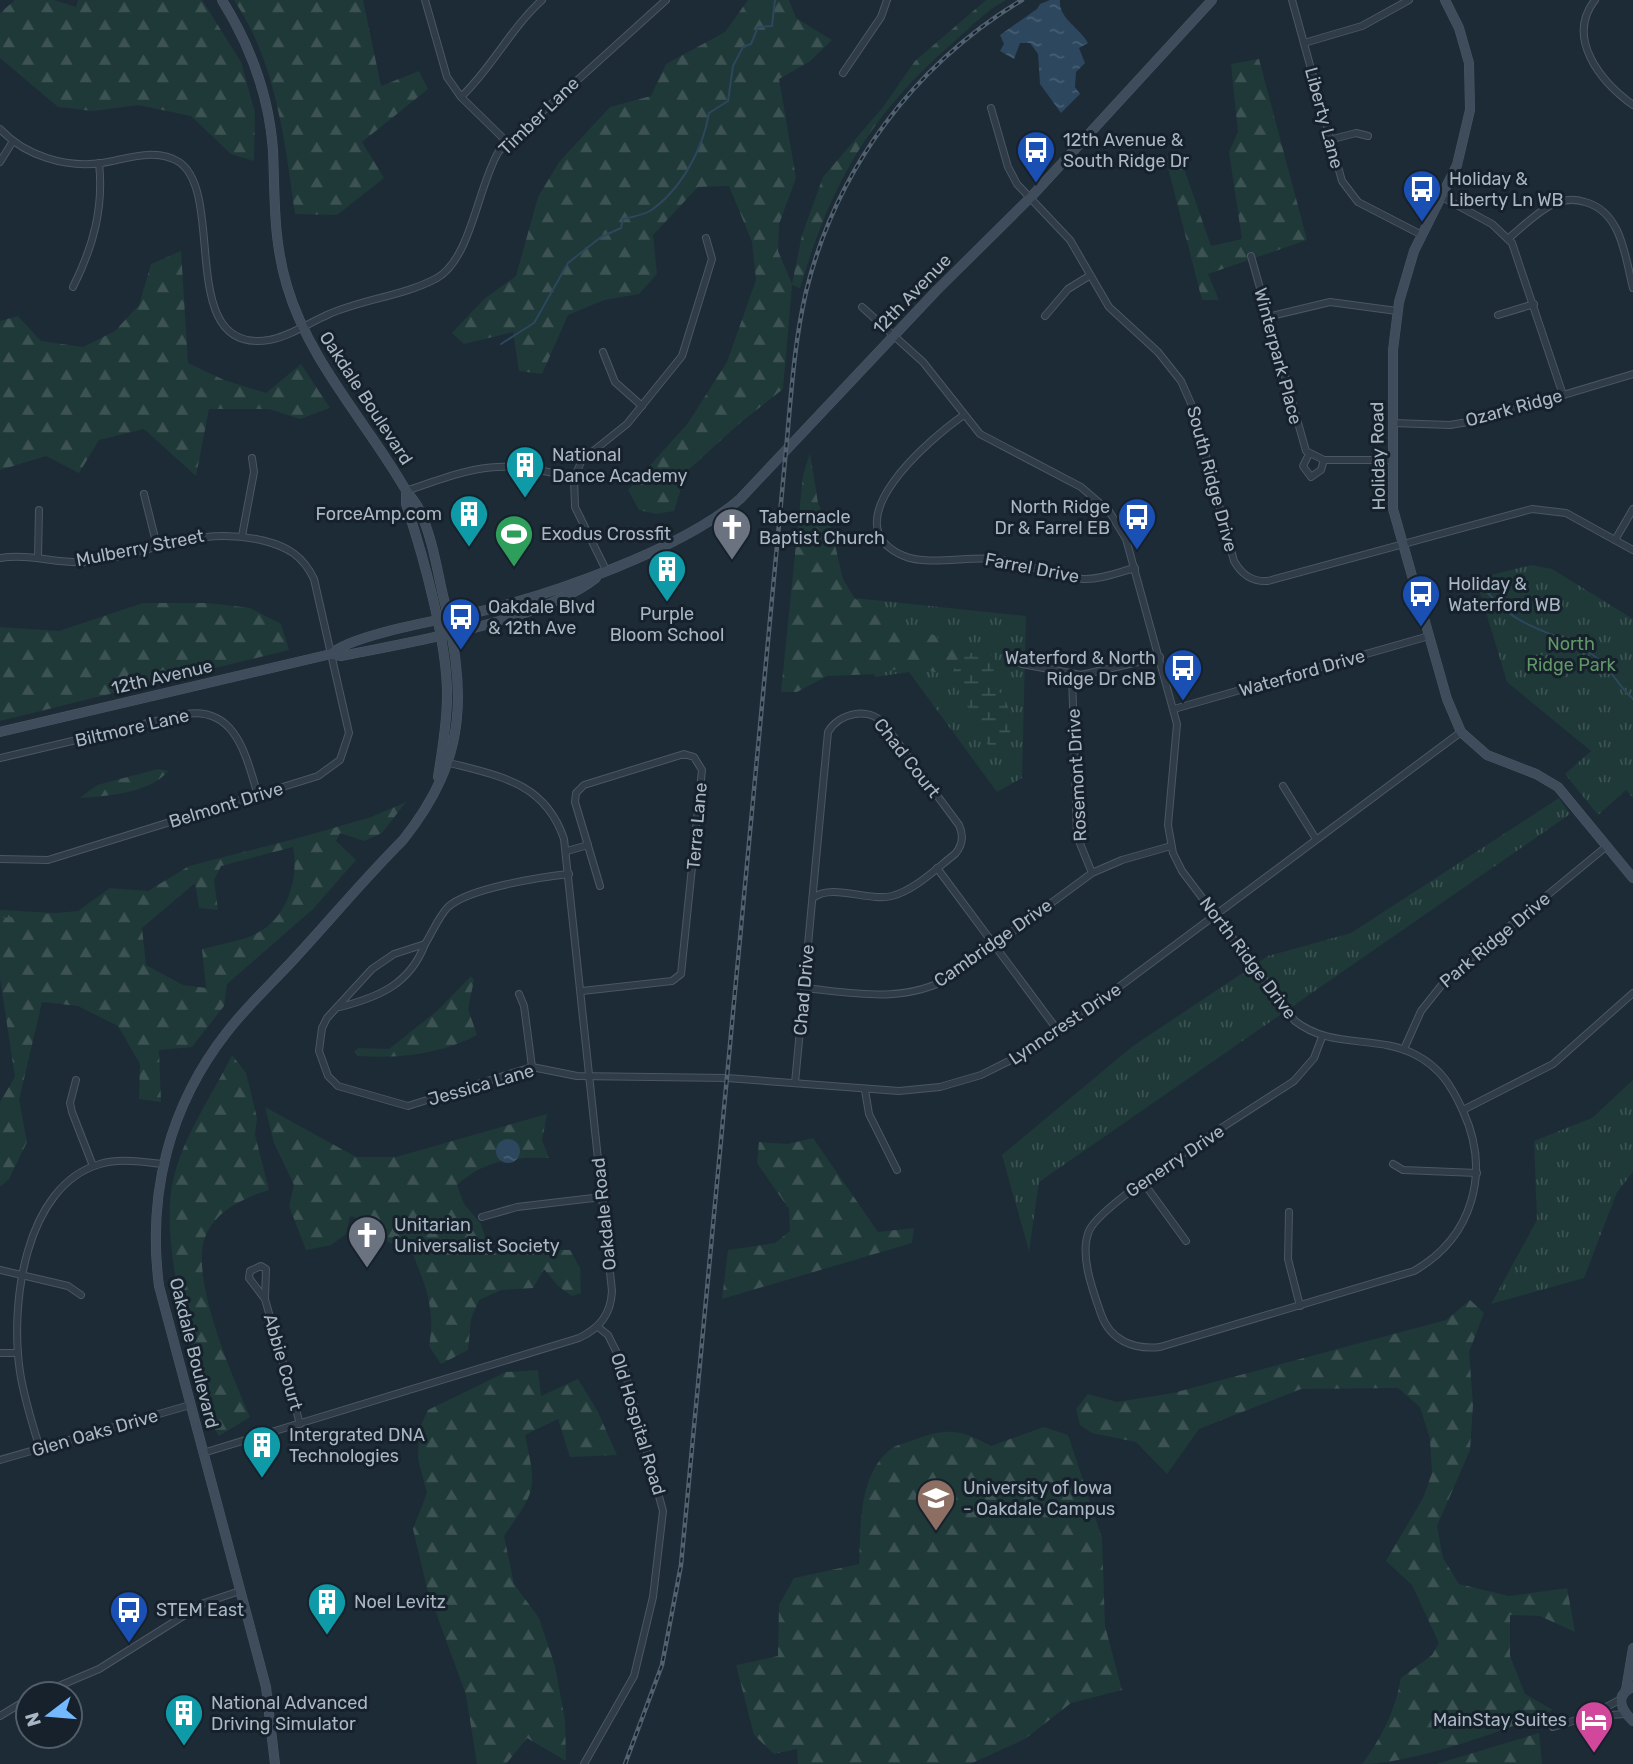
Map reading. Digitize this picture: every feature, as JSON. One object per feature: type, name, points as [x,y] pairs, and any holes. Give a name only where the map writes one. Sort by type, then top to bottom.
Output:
[{"type":"street","name":"Oakdale Boulevard","points":[[222,0],[246,43],[265,101],[273,151],[277,246],[287,287],[302,326],[322,363],[380,445],[418,508],[449,619],[459,709],[437,783],[422,814],[402,840],[227,1033],[184,1099],[163,1164],[155,1220],[156,1265],[164,1311],[266,1687],[275,1764]]},
{"type":"street","points":[[425,0],[447,76],[461,97],[507,142]]},
{"type":"street","points":[[461,97],[481,76],[519,22],[542,0]]},
{"type":"street","name":"Timber Lane","points":[[0,129],[13,141],[58,161],[99,163],[157,155],[184,166],[198,188],[206,267],[220,318],[234,333],[258,341],[276,338],[338,310],[429,282],[445,273],[458,256],[487,174],[507,142],[666,0]]},
{"type":"street","points":[[843,73],[881,17],[887,0]]},
{"type":"street","name":"12th Avenue","points":[[0,732],[331,653],[338,647],[521,600],[606,570],[700,527],[728,509],[894,335],[1031,197],[1212,0]]},
{"type":"street","name":"Liberty Lane","points":[[1292,0],[1338,172],[1350,193],[1368,208],[1422,235]]},
{"type":"street","points":[[1304,43],[1362,26],[1409,0]]},
{"type":"street","name":"Holiday Road","points":[[1445,0],[1465,45],[1471,86],[1463,147],[1408,268],[1397,311],[1391,500],[1447,699],[1461,732],[1487,755],[1536,774],[1558,787],[1633,878]]},
{"type":"street","points":[[1595,0],[1583,23],[1585,49],[1617,91],[1633,105]]},
{"type":"street","name":"South Ridge Drive","points":[[991,108],[1012,176],[1070,240],[1109,307],[1158,352],[1181,381],[1193,408],[1234,561],[1244,574],[1256,580],[1269,580],[1537,508],[1566,513],[1633,550]]},
{"type":"street","points":[[1329,140],[1356,133],[1368,136]]},
{"type":"street","points":[[0,162],[13,141]]},
{"type":"street","points":[[73,287],[91,244],[99,214],[99,163]]},
{"type":"street","points":[[1442,197],[1492,224],[1509,238],[1519,256],[1563,395]]},
{"type":"street","points":[[1509,238],[1550,205],[1570,200],[1589,203],[1602,210],[1616,226],[1633,288]]},
{"type":"street","points":[[606,570],[575,507],[574,478],[589,452],[627,424],[676,365],[686,345],[712,260],[706,238]]},
{"type":"street","name":"Winterpark Place","points":[[1251,256],[1302,444],[1309,454],[1324,460],[1392,460]]},
{"type":"street","points":[[1045,316],[1068,289],[1089,276]]},
{"type":"street","points":[[1267,317],[1331,302],[1397,311]]},
{"type":"street","points":[[1498,315],[1534,304]]},
{"type":"street","name":"North Ridge Drive","points":[[862,307],[923,362],[980,434],[1081,487],[1102,504],[1126,539],[1174,709],[1177,741],[1168,825],[1171,846],[1182,871],[1288,1014],[1304,1028],[1322,1037],[1404,1049],[1435,1067],[1453,1090],[1475,1143],[1477,1173],[1467,1215],[1453,1238],[1434,1258],[1399,1278],[1147,1348],[1121,1340],[1109,1329],[1101,1313]]},
{"type":"street","points":[[603,352],[615,382],[642,406]]},
{"type":"street","name":"Ozark Ridge","points":[[1392,423],[1450,425],[1480,420],[1633,374]]},
{"type":"street","name":"Farrel Drive","points":[[964,415],[937,434],[883,494],[878,521],[890,546],[913,558],[993,559],[1085,579],[1136,568]]},
{"type":"street","name":"Winterpark Place","points":[[1309,454],[1303,466],[1311,477],[1321,470],[1324,460]]},
{"type":"street","points":[[242,536],[254,472],[252,458]]},
{"type":"street","points":[[406,491],[456,472],[493,466],[524,467],[574,478]]},
{"type":"street","name":"Oakdale Boulevard","points":[[406,491],[405,504],[436,622],[447,696],[444,762]]},
{"type":"street","points":[[144,494],[158,546]]},
{"type":"street","points":[[1615,540],[1633,509]]},
{"type":"street","points":[[38,557],[39,510]]},
{"type":"street","name":"Mulberry Street","points":[[0,558],[38,557],[83,562],[200,536],[242,536],[282,546],[304,562],[314,579],[331,653]]},
{"type":"street","name":"12th Avenue","points":[[331,653],[341,656],[520,614],[552,602],[606,570]]},
{"type":"street","name":"Waterford Drive","points":[[1174,709],[1429,636]]},
{"type":"street","name":"Belmont Drive","points":[[0,859],[48,860],[318,776],[334,766],[344,752],[348,725],[331,653]]},
{"type":"street","points":[[1021,664],[1072,674],[1105,672],[1160,657]]},
{"type":"street","name":"Rosemont Drive","points":[[1072,674],[1077,836],[1092,873]]},
{"type":"street","name":"Biltmore Lane","points":[[0,758],[186,714],[203,713],[226,723],[239,738],[258,795]]},
{"type":"street","name":"Chad Court","points":[[860,713],[872,714],[880,719],[961,829],[963,838],[959,849],[937,868],[905,890],[890,896],[821,892],[813,898],[828,732],[837,721],[860,713]]},
{"type":"street","name":"Lynncrest Drive","points":[[590,1076],[727,1077],[865,1090],[916,1090],[962,1081],[1013,1061],[1059,1032],[1461,732]]},
{"type":"street","name":"Terra Lane","points":[[582,991],[672,981],[681,974],[702,770],[698,760],[684,754],[580,788],[575,802],[600,886]]},
{"type":"street","name":"Oakdale Road","points":[[444,762],[499,777],[532,792],[554,815],[567,850],[612,1291],[608,1312],[598,1327]]},
{"type":"street","points":[[1283,786],[1293,807],[1316,839]]},
{"type":"street","points":[[567,850],[588,845]]},
{"type":"street","name":"Cambridge Drive","points":[[804,988],[880,995],[916,992],[951,977],[1092,873],[1122,860],[1171,846]]},
{"type":"street","name":"Park Ridge Drive","points":[[1404,1049],[1421,1011],[1448,977],[1607,846]]},
{"type":"street","points":[[937,868],[1059,1032]]},
{"type":"street","points":[[338,1008],[376,997],[397,985],[419,960],[425,944],[449,907],[466,898],[523,881],[569,874]]},
{"type":"street","name":"Chad Drive","points":[[795,1083],[813,898]]},
{"type":"street","name":"Jessica Lane","points":[[425,944],[394,954],[372,969],[327,1018],[319,1043],[328,1076],[338,1086],[389,1103],[408,1106],[532,1067],[590,1076]]},
{"type":"street","points":[[1462,1111],[1553,1064],[1633,993]]},
{"type":"street","points":[[519,994],[524,1006],[532,1067]]},
{"type":"street","name":"Generry Drive","points":[[1101,1313],[1086,1256],[1089,1230],[1103,1211],[1294,1081],[1314,1058],[1322,1037]]},
{"type":"street","points":[[76,1080],[70,1103],[93,1167]]},
{"type":"street","points":[[865,1090],[869,1114],[897,1170]]},
{"type":"street","points":[[40,1449],[24,1395],[18,1353],[19,1310],[36,1226],[47,1204],[64,1184],[93,1167],[123,1160],[163,1164]]},
{"type":"street","points":[[1393,1164],[1403,1170],[1477,1173]]},
{"type":"street","points":[[1143,1182],[1186,1241]]},
{"type":"street","points":[[482,1217],[517,1208],[602,1198]]},
{"type":"street","points":[[1289,1212],[1288,1259],[1300,1306]]},
{"type":"street","name":"Abbie Court","points":[[265,1299],[268,1275],[267,1269],[261,1266],[250,1271],[249,1278],[265,1299],[300,1424]]},
{"type":"street","points":[[0,1270],[68,1286],[82,1295]]},
{"type":"street","points":[[203,1453],[579,1338],[598,1327]]},
{"type":"street","name":"Old Hospital Road","points":[[584,1764],[634,1676],[653,1597],[663,1511],[622,1365],[608,1335],[598,1327]]},
{"type":"street","points":[[0,1353],[18,1353]]},
{"type":"street","name":"Glen Oaks Drive","points":[[0,1460],[190,1405]]},
{"type":"street","points":[[73,1680],[99,1669],[204,1603],[240,1591]]},
{"type":"street","points":[[1590,1716],[1630,1718],[1627,1692],[1633,1648]]},
{"type":"street","points":[[1553,1727],[1590,1716],[1627,1692]]},
{"type":"green space","points":[[15,0],[54,0],[76,7],[78,0],[202,0],[241,62],[255,113],[254,161],[231,154],[191,116],[138,105],[93,111],[58,107],[0,58],[0,13]]},
{"type":"green space","points":[[234,0],[363,0],[381,86],[419,71],[428,89],[362,142],[384,178],[337,215],[295,214],[282,131],[269,76],[260,49]]},
{"type":"green space","points":[[748,0],[789,0],[796,18],[832,40],[809,62],[779,79],[796,178],[779,224],[778,251],[792,284],[802,235],[823,177],[883,107],[915,61],[986,0],[1006,0],[980,18],[926,67],[900,94],[858,151],[826,214],[800,288],[792,285],[783,389],[740,423],[686,472],[674,511],[656,514],[639,510],[628,490],[688,423],[727,362],[756,280],[752,242],[729,186],[698,187],[653,235],[657,274],[639,294],[604,300],[568,315],[542,374],[519,371],[513,332],[464,344],[452,333],[484,299],[516,276],[538,197],[559,162],[610,107],[651,96],[666,64],[725,32]]},
{"type":"green space","points":[[1259,59],[1307,240],[1208,274],[1219,300],[1202,300],[1165,156],[1180,157],[1211,246],[1242,239],[1229,152],[1238,132],[1231,64]]},
{"type":"green space","points":[[181,251],[188,363],[224,380],[266,393],[301,364],[330,408],[300,419],[269,409],[209,409],[196,476],[144,429],[99,440],[79,473],[46,456],[0,470],[0,321],[18,316],[41,341],[83,347],[115,331],[139,305],[151,264]]},
{"type":"green space","points":[[810,453],[818,503],[831,528],[843,579],[855,599],[870,606],[885,619],[934,635],[961,653],[951,676],[910,666],[877,674],[827,676],[797,692],[781,692],[803,475]]},
{"type":"green space","name":"North Ridge Park","points":[[1531,565],[1552,569],[1633,619],[1633,798],[1626,790],[1598,815],[1565,774],[1591,751],[1507,682],[1476,579]]},
{"type":"green space","points":[[854,598],[1026,616],[1022,778],[997,792],[909,672],[875,677]]},
{"type":"green space","points":[[143,603],[208,603],[250,608],[281,624],[289,650],[0,721],[0,627],[59,631]]},
{"type":"green space","points":[[961,653],[989,653],[995,658],[992,683],[1006,703],[1010,721],[1010,739],[1000,748],[989,747],[951,676]]},
{"type":"green space","points":[[158,769],[168,771],[140,789],[80,798],[97,785]]},
{"type":"green space","points":[[1559,798],[1570,814],[1039,1182],[1029,1251],[1002,1155],[1133,1046],[1268,956],[1351,933]]},
{"type":"green space","points":[[406,802],[382,833],[364,841],[340,833],[336,841],[356,860],[313,909],[227,984],[224,1006],[192,1047],[159,1050],[161,1102],[139,1099],[140,1064],[118,1026],[78,1006],[42,1002],[19,1100],[27,1142],[9,1179],[0,1187],[0,1102],[15,1077],[0,978],[0,918],[78,911],[110,888],[148,891],[189,866],[371,817]],"holes":[[[293,847],[293,883],[289,895],[269,925],[246,938],[202,949],[206,988],[183,985],[146,965],[142,928],[195,883],[199,908],[218,910],[214,880],[221,866]]]},
{"type":"green space","points":[[0,910],[55,913],[0,928]]},
{"type":"green space","points":[[471,976],[474,980],[468,1009],[477,1035],[449,1047],[404,1056],[358,1056],[354,1051],[359,1048],[389,1049],[438,1010]]},
{"type":"green space","points":[[232,1055],[246,1073],[257,1118],[255,1135],[269,1190],[239,1202],[221,1214],[204,1241],[202,1259],[209,1305],[225,1355],[250,1417],[219,1436],[204,1412],[185,1328],[173,1265],[170,1206],[173,1181],[184,1148]]},
{"type":"green space","points":[[1633,1080],[1633,1172],[1617,1192],[1584,1278],[1491,1304],[1537,1220],[1534,1141],[1592,1118]]},
{"type":"green space","points":[[265,1107],[356,1157],[396,1157],[547,1114],[542,1140],[549,1158],[523,1158],[488,1165],[457,1185],[464,1204],[481,1224],[490,1253],[528,1249],[570,1250],[580,1268],[581,1293],[572,1296],[558,1286],[544,1269],[533,1288],[501,1290],[479,1300],[471,1319],[468,1350],[441,1364],[429,1346],[430,1309],[425,1286],[412,1252],[388,1242],[365,1221],[350,1216],[346,1234],[331,1245],[306,1250],[289,1206],[294,1185],[274,1143]]},
{"type":"green space","points":[[813,1138],[878,1232],[914,1228],[912,1243],[722,1299],[728,1250],[775,1243],[790,1231],[789,1209],[757,1163],[759,1142],[788,1144]]},
{"type":"green space","points":[[1470,1300],[1484,1313],[1469,1352],[1473,1405],[1470,1450],[1437,1526],[1443,1558],[1459,1584],[1509,1596],[1567,1588],[1575,1632],[1540,1616],[1510,1615],[1510,1656],[1525,1694],[1553,1710],[1485,1736],[1432,1752],[1362,1764],[1387,1723],[1401,1678],[1432,1655],[1439,1643],[1412,1585],[1386,1561],[1423,1498],[1432,1473],[1430,1439],[1420,1407],[1398,1388],[1301,1389],[1199,1429],[1167,1474],[1136,1442],[1092,1433],[1080,1425],[1076,1409],[1088,1394],[1117,1402],[1173,1393],[1446,1320]]},
{"type":"green space","points":[[538,1370],[541,1396],[578,1379],[598,1412],[617,1455],[570,1457],[558,1419],[525,1435],[531,1468],[531,1489],[522,1509],[504,1536],[514,1584],[539,1618],[555,1666],[565,1720],[566,1761],[527,1738],[506,1764],[477,1764],[466,1695],[427,1588],[413,1529],[427,1493],[418,1459],[419,1429],[428,1410],[506,1372]]},
{"type":"green space","points":[[1044,1427],[1068,1435],[1102,1538],[1105,1626],[1122,1690],[1071,1703],[1025,1739],[970,1764],[798,1764],[797,1749],[774,1754],[754,1735],[736,1665],[778,1656],[779,1605],[794,1578],[859,1564],[863,1502],[872,1472],[880,1460],[896,1446],[928,1435],[955,1432],[972,1436],[991,1446]]},
{"type":"green space","points":[[1539,1733],[1542,1764],[1436,1764]]},
{"type":"water","points":[[1060,0],[1062,12],[1088,43],[1079,48],[1085,63],[1076,72],[1075,87],[1080,94],[1061,113],[1040,84],[1038,54],[1030,43],[1020,43],[1014,59],[1000,51],[1004,44],[1000,35],[1037,9],[1040,4]]},
{"type":"water","points":[[508,1139],[517,1142],[520,1151],[517,1160],[508,1163],[499,1160],[496,1151],[499,1142]]},
{"type":"waterway","points":[[501,344],[534,323],[568,263],[601,237],[621,228],[623,219],[650,211],[681,180],[702,141],[709,113],[728,101],[733,66],[743,47],[751,44],[758,27],[772,26],[775,0]]},
{"type":"waterway","points":[[1488,593],[1513,616],[1593,655],[1633,699]]},
{"type":"railway","points":[[625,1764],[662,1665],[681,1565],[791,390],[806,292],[819,247],[837,204],[859,163],[885,124],[914,89],[947,56],[983,26],[1022,0]]},
{"type":"place","name":"12th Avenue & South Ridge Dr","points":[[1036,184]]},
{"type":"place","name":"Holiday & Liberty Ln WB","points":[[1422,223]]},
{"type":"place","name":"National Dance Academy","points":[[525,499]]},
{"type":"place","name":"ForceAmp.com","points":[[469,548]]},
{"type":"place","name":"North Ridge Dr & Farrel EB","points":[[1137,551]]},
{"type":"place","name":"Tabernacle Baptist Church","points":[[732,561]]},
{"type":"place","name":"Exodus Crossfit","points":[[514,568]]},
{"type":"place","name":"Purple Bloom School","points":[[667,603]]},
{"type":"place","name":"Holiday & Waterford WB","points":[[1421,628]]},
{"type":"place","name":"Oakdale Blvd & 12th Ave","points":[[461,651]]},
{"type":"place","name":"Waterford & North Ridge Dr cNB","points":[[1183,702]]},
{"type":"place","name":"Unitarian Universalist Society","points":[[367,1269]]},
{"type":"place","name":"Intergrated DNA Technologies","points":[[262,1479]]},
{"type":"place","name":"University of Iowa - Oakdale Campus","points":[[936,1532]]},
{"type":"place","name":"Noel Levitz","points":[[327,1636]]},
{"type":"place","name":"STEM East","points":[[129,1644]]},
{"type":"place","name":"National Advanced Driving Simulator","points":[[184,1747]]},
{"type":"place","name":"MainStay Suites","points":[[1594,1754]]}]
